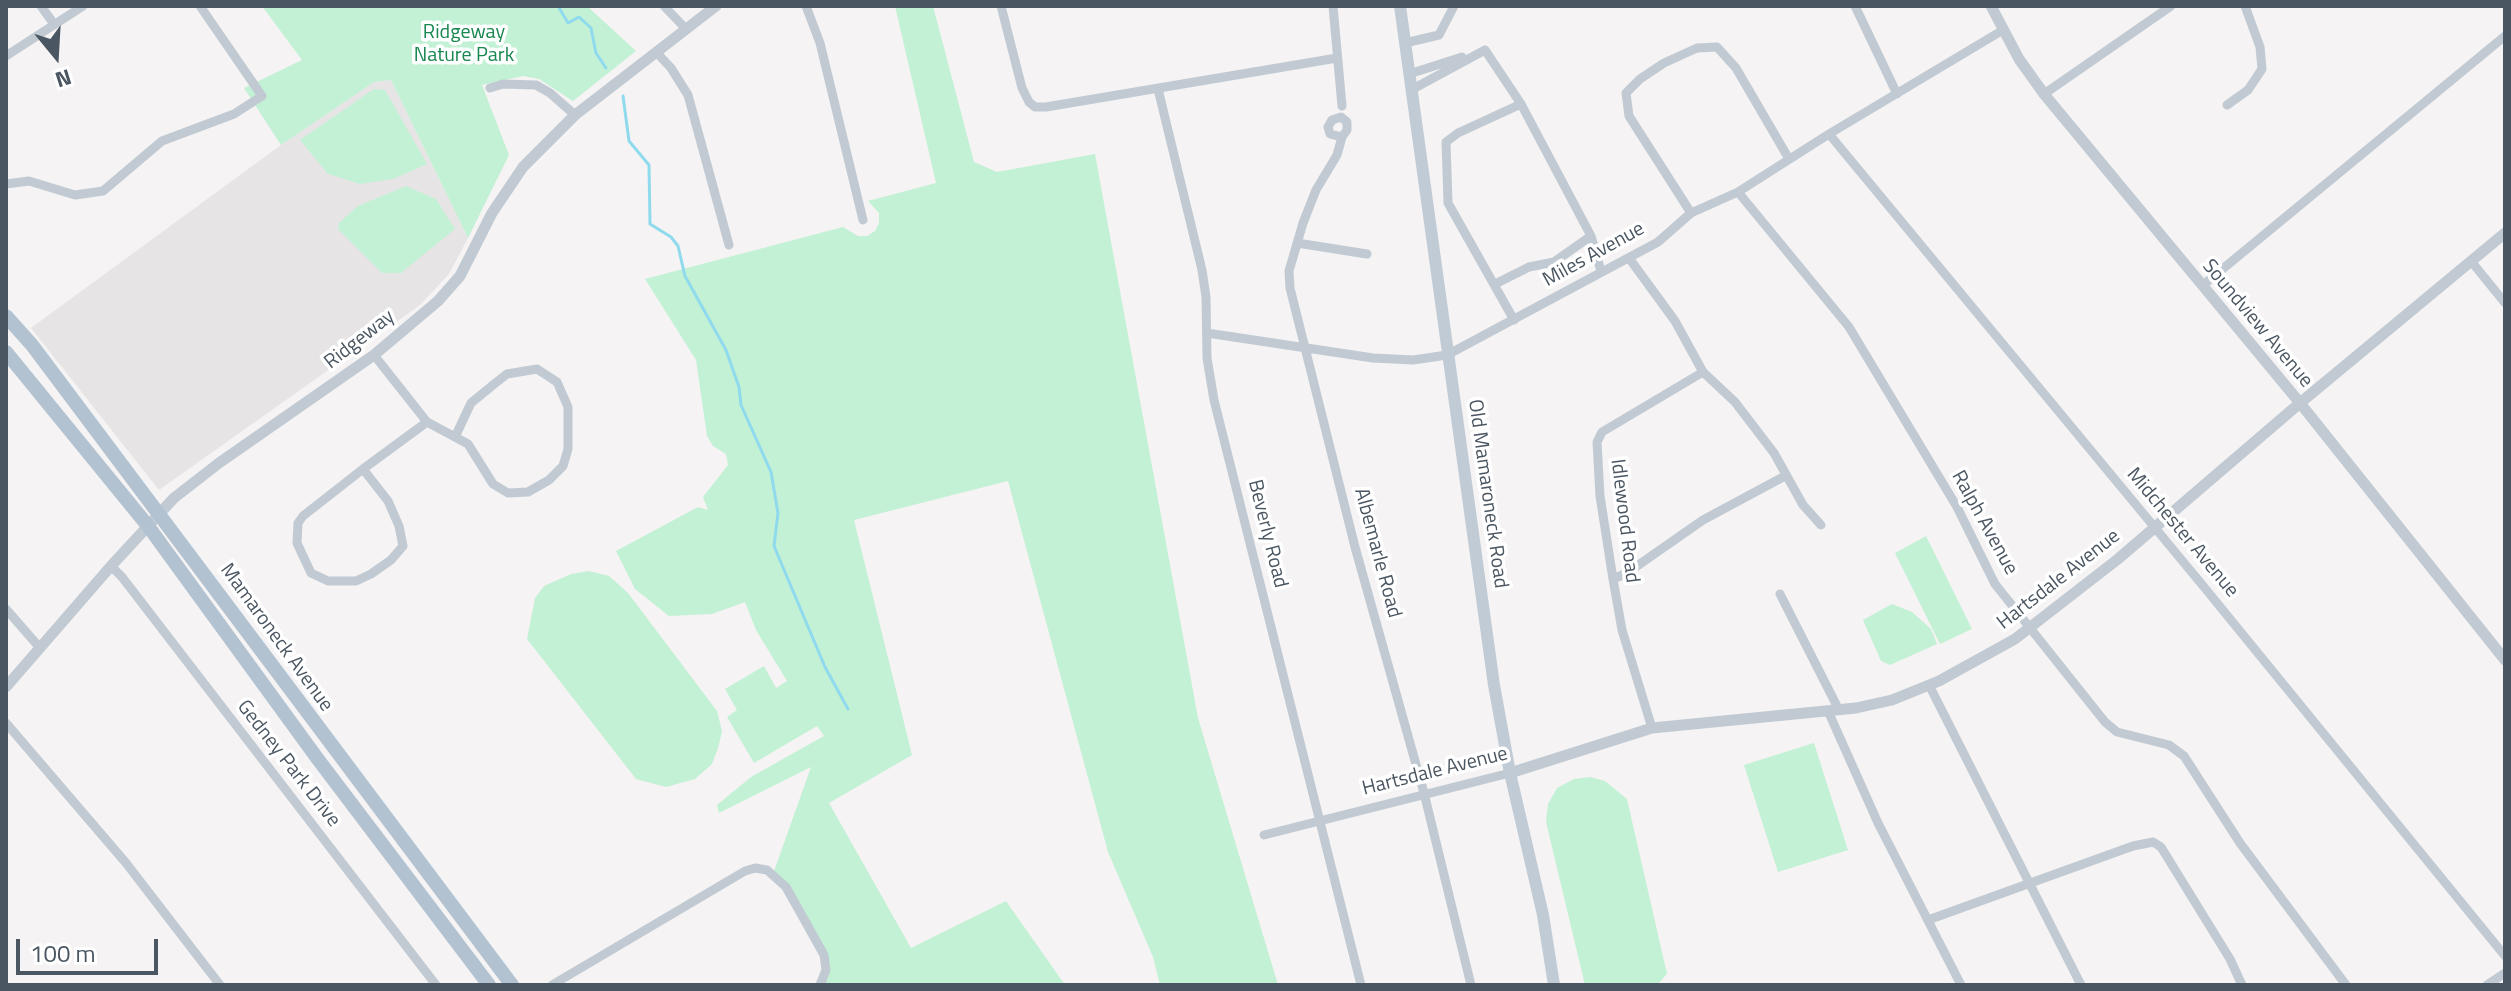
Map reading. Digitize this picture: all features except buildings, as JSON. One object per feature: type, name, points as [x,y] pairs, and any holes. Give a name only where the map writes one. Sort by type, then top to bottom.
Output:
[{"type":"main road","name":"Old Mamaroneck Road","points":[[1400,6],[1494,685],[1510,773],[1543,915],[1554,985]]},
{"type":"main road","name":"Mamaroneck Avenue","points":[[6,316],[32,345],[512,985]]},
{"type":"main road","name":"Mamaroneck Avenue","points":[[6,352],[148,526],[317,758],[489,985]]},
{"type":"street","points":[[41,6],[54,24]]},
{"type":"street","points":[[6,56],[83,6]]},
{"type":"street","points":[[6,184],[29,181],[75,195],[103,191],[162,141],[234,114],[262,96],[200,6]]},
{"type":"street","points":[[664,6],[686,29]]},
{"type":"street","name":"Ridgeway","points":[[6,687],[174,498],[374,355],[438,301],[460,276],[492,213],[518,172],[575,115],[716,6]]},
{"type":"street","points":[[806,6],[820,43],[863,220]]},
{"type":"street","points":[[1333,6],[1342,106]]},
{"type":"street","points":[[1405,43],[1439,35],[1454,6]]},
{"type":"street","points":[[1855,6],[1897,94]]},
{"type":"street","name":"Soundview Avenue","points":[[1991,6],[2044,94],[2300,403],[2505,660]]},
{"type":"street","points":[[2044,94],[2171,6]]},
{"type":"street","points":[[2227,105],[2248,90],[2262,69],[2260,47],[2245,6]]},
{"type":"street","points":[[1004,7],[1022,88],[1035,107],[1337,58]]},
{"type":"street","name":"Miles Avenue","points":[[1207,333],[1330,353],[1413,360],[1447,355],[1658,242],[1691,213],[1738,192],[2003,30]]},
{"type":"street","points":[[2202,286],[2505,36]]},
{"type":"street","points":[[1691,213],[1629,116],[1626,93],[1664,63],[1697,48],[1717,47],[1736,68],[1789,159]]},
{"type":"street","points":[[1409,74],[1485,50]]},
{"type":"street","points":[[1411,90],[1485,50]]},
{"type":"street","points":[[1485,50],[1521,104],[1591,236],[1601,271]]},
{"type":"street","points":[[657,53],[688,95],[729,245]]},
{"type":"street","points":[[490,88],[503,84],[536,85],[575,115]]},
{"type":"street","name":"Beverly Road","points":[[1158,89],[1202,270],[1207,358],[1214,400],[1361,985]]},
{"type":"street","points":[[1514,320],[1448,203],[1446,142],[1458,133],[1521,104]]},
{"type":"street","name":"Midchester Avenue","points":[[1829,134],[2505,956]]},
{"type":"street","name":"Albemarle Road","points":[[1342,137],[1337,155],[1316,190],[1297,243],[1289,271],[1290,288],[1355,547],[1424,793],[1471,985]]},
{"type":"street","name":"Ralph Avenue","points":[[1738,192],[1849,327],[1957,507],[1995,584],[2105,722],[2117,732],[2169,745],[2184,756],[2240,843],[2346,985]]},
{"type":"street","name":"Hartsdale Avenue","points":[[1264,835],[1510,773],[1652,728],[1834,711],[1892,700],[1929,685],[2031,628],[2505,233]]},
{"type":"street","points":[[1495,284],[1529,267],[1554,262],[1591,236]]},
{"type":"street","points":[[1297,243],[1367,254]]},
{"type":"street","points":[[1629,258],[1675,321],[1703,372],[1735,402],[1774,453],[1803,505],[1821,525]]},
{"type":"street","points":[[2471,261],[2505,303]]},
{"type":"street","points":[[374,355],[427,422],[468,444],[493,484],[508,493],[528,492],[549,480],[563,466],[568,449],[568,407],[557,382],[547,373],[537,369],[520,370],[507,374],[471,403],[455,437]]},
{"type":"street","name":"Idlewood Road","points":[[1652,728],[1622,630],[1600,496],[1597,442],[1602,432],[1703,372]]},
{"type":"street","points":[[363,469],[388,501],[399,526],[403,546],[391,560],[356,581],[328,581],[311,573],[297,543],[298,523],[363,469],[427,422]]},
{"type":"street","points":[[1613,579],[1627,573],[1703,520],[1785,476]]},
{"type":"street","name":"Gedney Park Drive","points":[[111,566],[436,985]]},
{"type":"street","points":[[1780,594],[1834,711],[1878,823],[1961,985]]},
{"type":"street","points":[[6,609],[40,648]]},
{"type":"street","points":[[1929,685],[2081,985]]},
{"type":"street","points":[[6,723],[126,863],[220,985]]},
{"type":"street","points":[[317,758],[333,748]]},
{"type":"street","points":[[1928,920],[2133,846],[2153,842],[2161,847],[2230,959],[2242,985]]},
{"type":"street","points":[[406,875],[422,864]]},
{"type":"street","points":[[552,985],[755,868],[767,870],[786,887],[824,955],[826,970],[820,985]]},
{"type":"street","points":[[456,942],[471,931]]},
{"type":"street","points":[[2487,985],[2505,973]]},
{"type":"shaded area","points":[[391,80],[468,238],[449,274],[420,305],[159,490],[31,328],[281,145],[374,82]]},
{"type":"green space","name":"Ridgeway Nature Park","points":[[262,6],[587,6],[636,51],[573,101],[539,79],[523,76],[482,85],[509,155],[468,238],[391,80],[374,82],[281,145],[244,88],[302,60]]},
{"type":"green space","points":[[895,6],[933,6],[974,162],[997,172],[1095,154],[1198,718],[1278,985],[1160,985],[1153,957],[1108,852],[1008,481],[854,520],[912,755],[829,803],[911,948],[1006,901],[1065,985],[820,985],[826,964],[773,874],[811,767],[719,813],[717,805],[751,777],[824,736],[817,726],[754,763],[727,717],[737,710],[725,689],[764,666],[776,688],[787,681],[756,630],[745,602],[712,614],[669,616],[635,589],[616,551],[698,507],[708,510],[703,497],[728,465],[726,454],[713,446],[707,436],[696,360],[645,279],[843,227],[858,236],[867,236],[875,231],[879,223],[879,213],[868,201],[936,183]]},
{"type":"green space","points":[[374,89],[385,90],[427,164],[393,179],[360,184],[328,174],[300,140]]},
{"type":"green space","points":[[406,186],[436,199],[455,229],[401,273],[382,273],[338,229],[339,223],[358,206]]},
{"type":"green space","points":[[1926,536],[1972,629],[1940,644],[1895,553]]},
{"type":"green space","points":[[589,571],[609,576],[628,593],[717,711],[722,731],[718,748],[712,764],[695,779],[666,787],[636,779],[527,639],[535,598],[544,586],[571,574]]},
{"type":"green space","points":[[1892,604],[1912,612],[1931,629],[1937,644],[1890,665],[1881,661],[1863,620]]},
{"type":"green space","points":[[1814,743],[1848,850],[1778,872],[1744,765]]},
{"type":"green space","points":[[1590,777],[1605,781],[1627,799],[1667,974],[1657,985],[1585,985],[1546,822],[1548,804],[1557,788],[1574,779]]},
{"type":"waterway","points":[[558,6],[568,23],[579,17],[591,28],[596,53],[606,68]]},
{"type":"waterway","points":[[623,96],[629,141],[649,165],[650,224],[671,237],[678,246],[685,276],[726,350],[739,387],[741,405],[771,472],[778,513],[774,546],[825,667],[848,709]]}]
